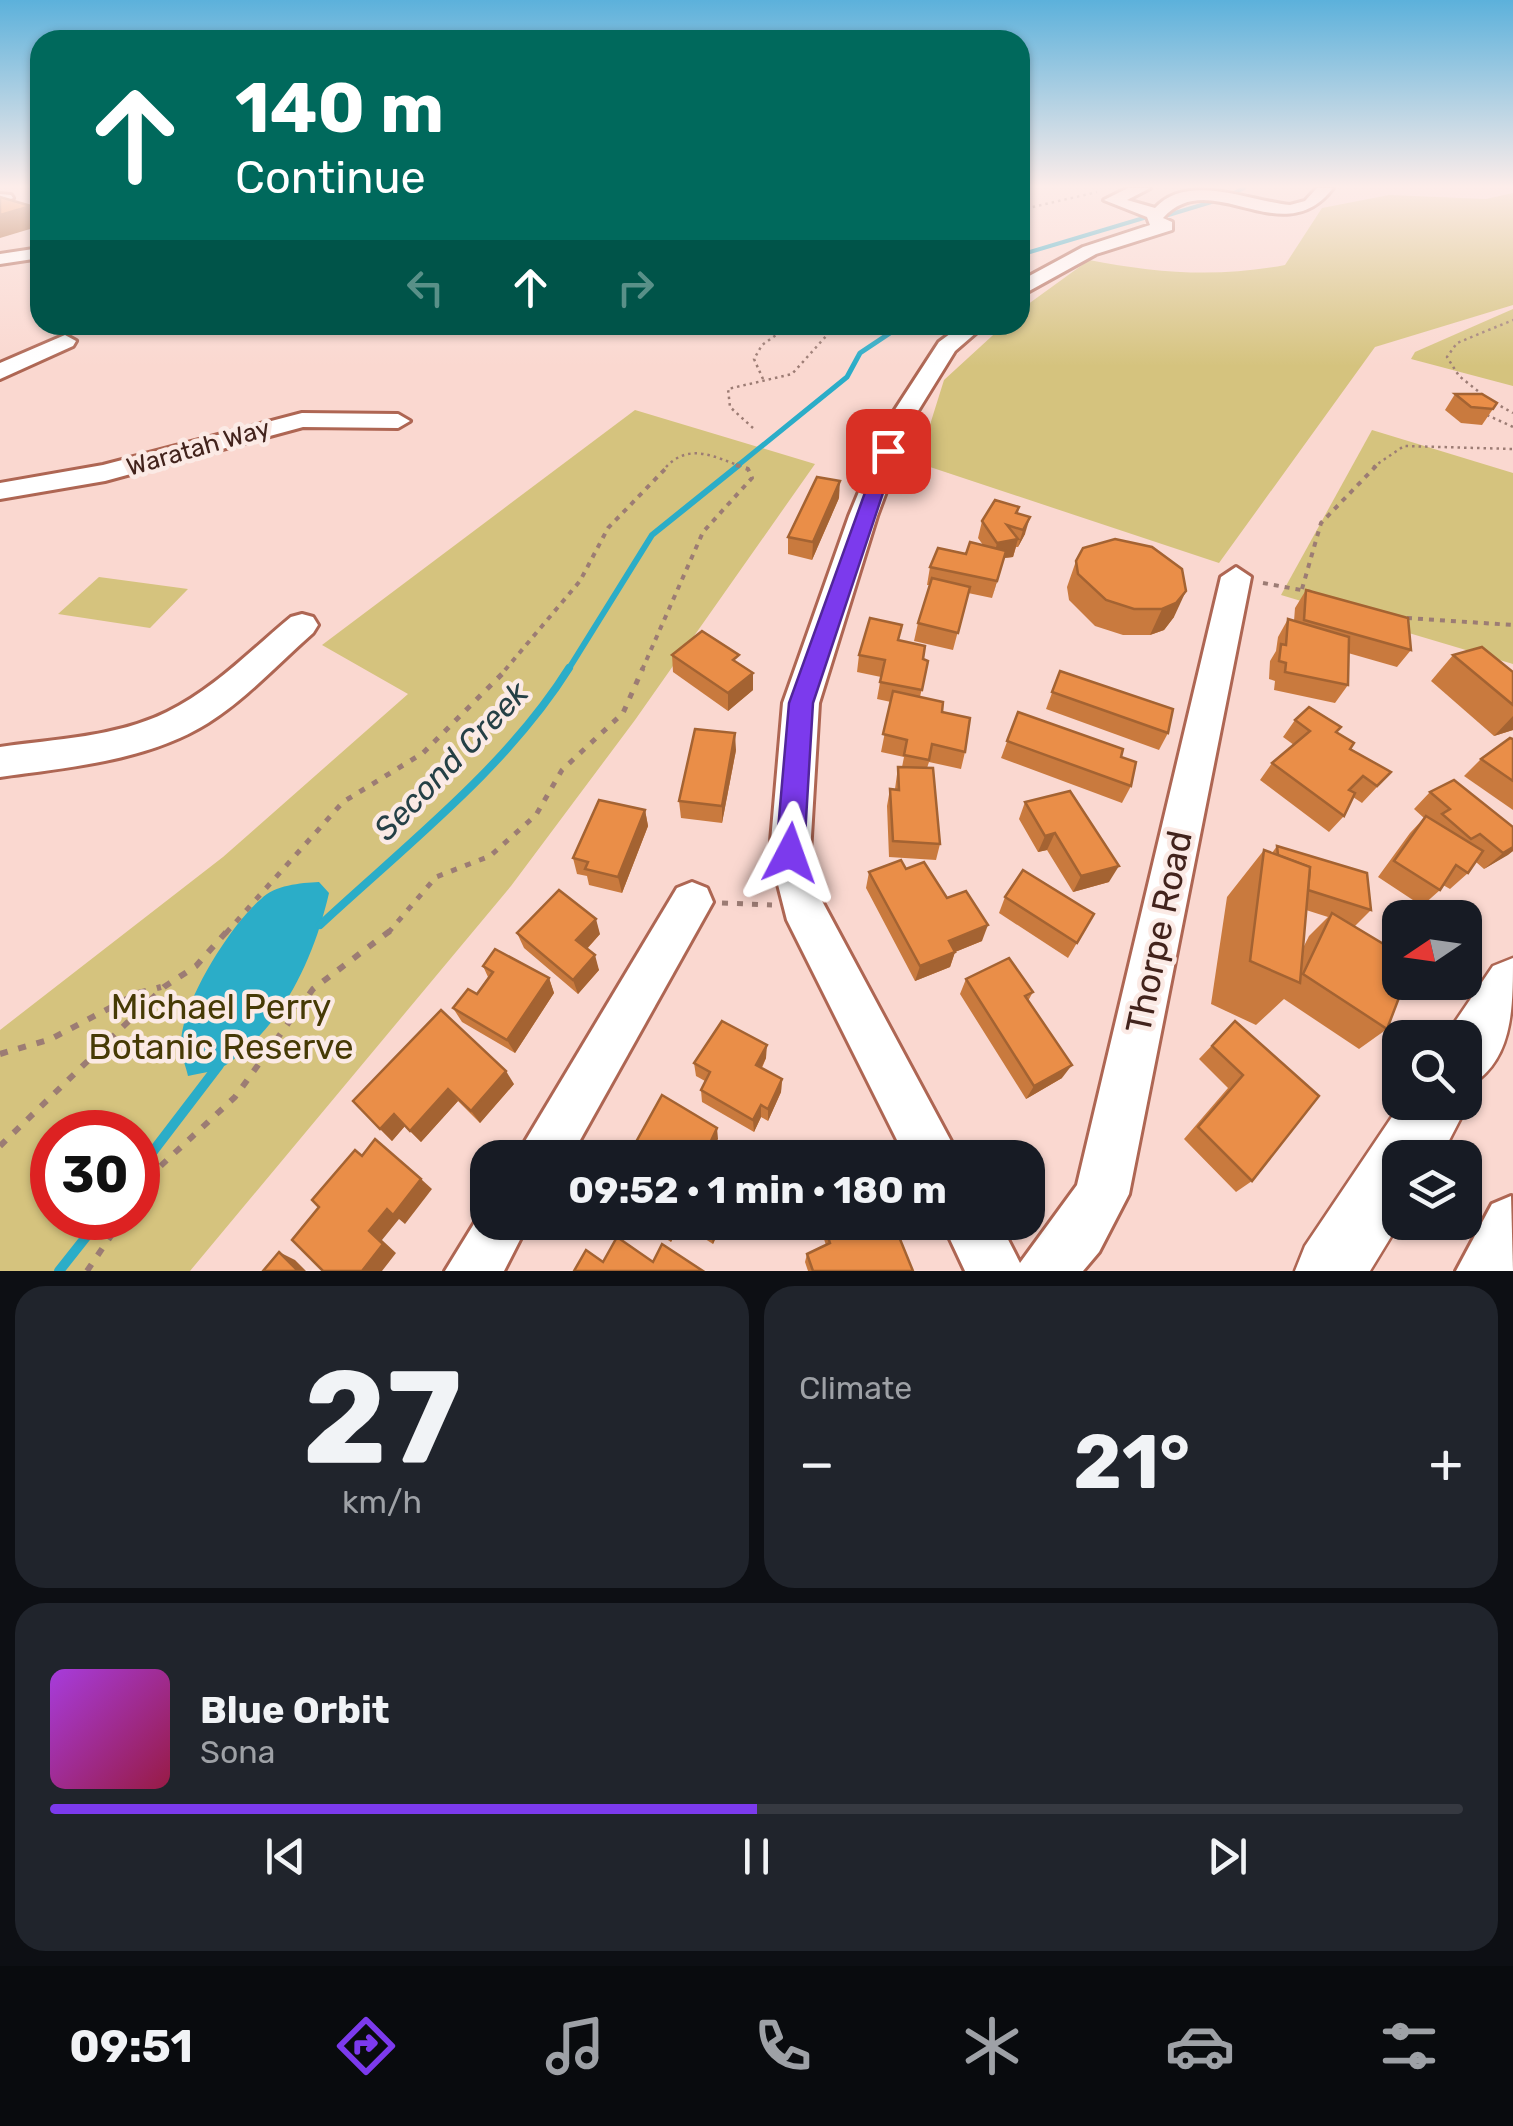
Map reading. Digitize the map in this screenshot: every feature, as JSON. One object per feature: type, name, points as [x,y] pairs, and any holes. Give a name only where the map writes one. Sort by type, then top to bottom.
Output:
[{"type":"main road","points":[[1482,1032],[1513,986]]},
{"type":"main road","points":[[1333,1270],[1382,1192]]},
{"type":"street","points":[[1030,282],[1052,265],[1091,247]]},
{"type":"street","points":[[0,259],[30,254]]},
{"type":"street","points":[[925,1140],[802,906],[790,853],[801,703],[863,516],[902,419],[947,347],[963,335]]},
{"type":"street","points":[[0,372],[65,342]]},
{"type":"street","name":"Waratah Way","points":[[0,491],[104,473],[302,420],[398,420]]},
{"type":"street","name":"Thorpe Road","points":[[1046,1271],[1080,1233],[1102,1194],[1236,577]]},
{"type":"street","points":[[0,762],[110,744],[162,730],[199,710],[302,625]]},
{"type":"street","points":[[552,1140],[692,902]]},
{"type":"street","points":[[1484,1271],[1511,1223]]},
{"type":"street","points":[[472,1271],[491,1240]]},
{"type":"street","points":[[979,1240],[996,1271]]},
{"type":"path","points":[[1513,320],[1457,343],[1447,357],[1459,376],[1513,413]]},
{"type":"path","points":[[763,379],[754,359],[762,345],[776,335]]},
{"type":"path","points":[[753,428],[730,407],[728,390],[737,382],[784,378],[830,335]]},
{"type":"path","points":[[1487,414],[1513,428]]},
{"type":"path","points":[[1302,589],[1321,522],[1370,470],[1404,446],[1513,449]]},
{"type":"path","points":[[0,1146],[164,986],[196,966],[343,802],[423,753],[532,642],[580,581],[608,528],[680,454],[696,451],[748,469],[752,478],[703,532],[623,713],[562,770],[536,815],[490,856],[436,877],[382,940],[312,989],[236,1097],[160,1167]]},
{"type":"path","points":[[1236,577],[1318,594]]},
{"type":"path","points":[[1401,617],[1513,625]]},
{"type":"path","points":[[692,902],[802,906]]},
{"type":"path","points":[[0,1054],[51,1038],[138,993],[164,986]]},
{"type":"path","points":[[87,1271],[108,1240]]},
{"type":"green space","points":[[1296,247],[1513,247],[1513,305],[1375,347],[1219,563],[918,463],[944,380],[993,335],[1030,335],[1030,303],[1089,260],[1187,272],[1235,272],[1285,265]]},
{"type":"green space","points":[[1513,309],[1513,386],[1411,359],[1415,352]]},
{"type":"green space","name":"Michael Perry Botanic Reserve","points":[[635,410],[815,464],[635,720],[511,886],[190,1271],[0,1271],[0,1030],[223,857],[408,694],[322,645]]},
{"type":"green space","points":[[1372,430],[1513,473],[1513,664],[1281,595]]},
{"type":"green space","points":[[99,577],[188,589],[150,628],[58,614]]},
{"type":"water","points":[[319,882],[329,893],[323,917],[305,966],[280,1011],[226,1065],[188,1076],[181,1050],[183,1029],[188,1010],[222,946],[267,894],[288,886]]},
{"type":"building","points":[[1455,394],[1482,394],[1497,403],[1493,409],[1471,407]]},
{"type":"building","points":[[817,477],[840,481],[813,542],[788,537]]},
{"type":"building","points":[[995,500],[1019,507],[1016,513],[1030,517],[1023,530],[1007,525],[1018,539],[997,543],[982,521]]},
{"type":"building","points":[[1115,539],[1152,547],[1182,569],[1186,591],[1176,603],[1162,609],[1134,609],[1106,600],[1078,574],[1076,561],[1083,548]]},
{"type":"building","points":[[970,542],[1006,551],[997,581],[930,567],[938,548],[966,554]]},
{"type":"building","points":[[932,578],[970,587],[958,633],[918,623]]},
{"type":"building","points":[[1306,590],[1408,618],[1411,650],[1304,620]]},
{"type":"building","points":[[870,618],[902,625],[898,640],[925,646],[923,659],[928,661],[922,690],[880,682],[885,660],[859,655]]},
{"type":"building","points":[[1288,619],[1349,637],[1348,685],[1285,672],[1286,663],[1279,661],[1281,644],[1286,645]]},
{"type":"building","points":[[702,631],[739,655],[733,660],[753,673],[728,693],[672,655]]},
{"type":"building","points":[[1482,647],[1513,672],[1513,705],[1453,655]]},
{"type":"building","points":[[1060,671],[1173,709],[1168,733],[1052,692]]},
{"type":"building","points":[[893,691],[943,702],[942,712],[970,718],[965,752],[932,744],[929,760],[904,755],[907,740],[883,734]]},
{"type":"building","points":[[1309,707],[1341,727],[1336,732],[1354,743],[1350,749],[1391,772],[1377,786],[1363,776],[1349,790],[1355,793],[1344,816],[1272,763],[1310,731],[1295,720]]},
{"type":"building","points":[[1018,712],[1123,749],[1121,757],[1136,762],[1131,786],[1007,741]]},
{"type":"building","points":[[695,729],[735,733],[722,806],[679,801]]},
{"type":"building","points":[[1513,739],[1513,781],[1481,759]]},
{"type":"building","points":[[898,767],[933,768],[940,844],[893,841],[890,789],[899,790]]},
{"type":"building","points":[[1454,780],[1513,827],[1513,847],[1503,853],[1480,834],[1471,839],[1442,814],[1450,809],[1430,792]]},
{"type":"building","points":[[1070,791],[1119,866],[1081,876],[1055,833],[1045,836],[1025,802]]},
{"type":"building","points":[[599,800],[645,810],[618,877],[585,869],[588,862],[573,858]]},
{"type":"building","points":[[1426,816],[1483,851],[1468,873],[1456,865],[1440,890],[1394,861]]},
{"type":"building","points":[[1277,846],[1367,873],[1371,910],[1308,890],[1310,867],[1278,855]]},
{"type":"building","points":[[1264,850],[1310,867],[1300,983],[1250,961]]},
{"type":"building","points":[[901,860],[906,869],[924,862],[947,898],[966,891],[988,925],[949,941],[955,952],[920,966],[869,872]]},
{"type":"building","points":[[1023,870],[1094,914],[1077,943],[1005,897]]},
{"type":"building","points":[[559,890],[596,919],[576,940],[595,955],[573,980],[517,933]]},
{"type":"building","points":[[1332,913],[1382,943],[1382,1000],[1398,1000],[1390,1020],[1382,1020],[1382,1026],[1303,974]]},
{"type":"building","points":[[495,949],[549,978],[507,1040],[453,1008],[468,989],[477,994],[493,972],[483,966]]},
{"type":"building","points":[[1009,958],[1033,992],[1025,996],[1072,1065],[1034,1086],[966,979]]},
{"type":"building","points":[[441,1010],[506,1071],[471,1111],[448,1089],[410,1131],[394,1114],[380,1129],[353,1101]]},
{"type":"building","points":[[722,1021],[767,1045],[756,1065],[782,1079],[768,1109],[761,1105],[753,1120],[701,1090],[710,1072],[694,1063]]},
{"type":"building","points":[[1235,1021],[1319,1096],[1252,1181],[1198,1127],[1243,1075],[1212,1046]]},
{"type":"building","points":[[662,1095],[717,1128],[711,1140],[637,1140]]},
{"type":"building","points":[[375,1139],[421,1179],[393,1215],[387,1209],[369,1231],[383,1244],[362,1271],[323,1271],[292,1240],[319,1207],[312,1200],[355,1150],[362,1156]]},
{"type":"building","points":[[615,1240],[621,1240],[653,1262],[662,1244],[703,1271],[574,1271],[586,1250],[603,1262]]},
{"type":"building","points":[[829,1240],[900,1240],[913,1271],[813,1271],[807,1254],[830,1243]]},
{"type":"building","points":[[279,1252],[298,1271],[263,1271]]},
{"type":"waterway","name":"Second Creek","points":[[1030,252],[1046,247]]},
{"type":"waterway","name":"Second Creek","points":[[736,467],[847,377],[860,353],[887,335]]},
{"type":"waterway","name":"Second Creek","points":[[568,670],[652,535],[739,465]]},
{"type":"waterway","name":"Second Creek","points":[[320,925],[486,772],[569,668]]},
{"type":"waterway","name":"Second Creek","points":[[160,1142],[219,1065]]},
{"type":"waterway","name":"Second Creek","points":[[59,1271],[84,1240]]},
{"type":"route","points":[[790,853],[801,703],[888,451]]}]
